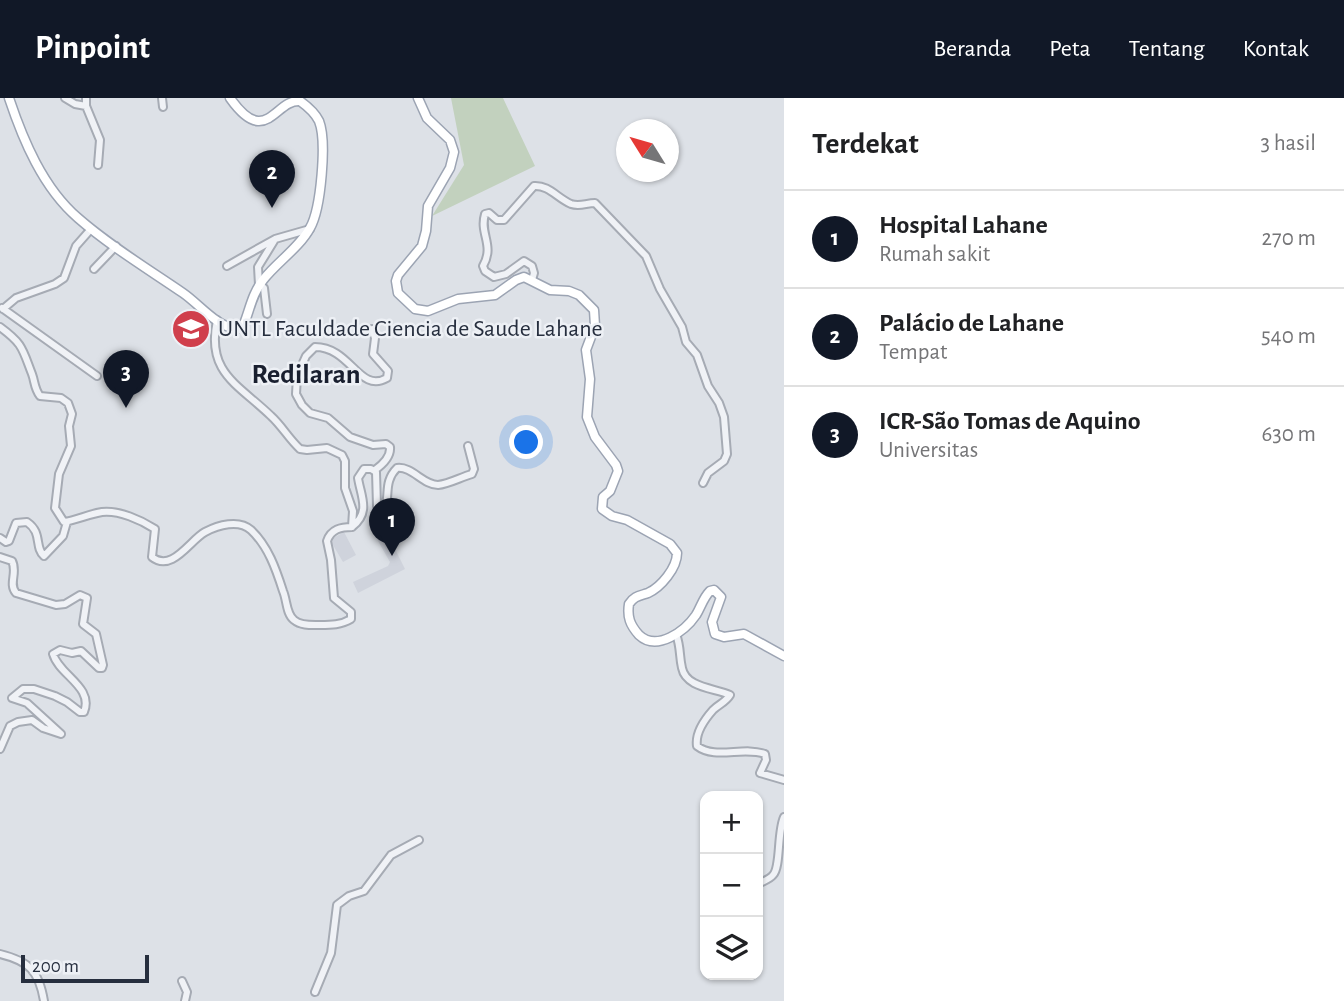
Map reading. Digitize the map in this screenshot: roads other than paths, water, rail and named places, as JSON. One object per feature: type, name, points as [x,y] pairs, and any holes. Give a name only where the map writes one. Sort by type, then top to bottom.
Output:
[{"type":"main road","points":[[9,98],[30,155],[76,217],[231,328],[241,327],[260,284],[310,229],[322,178],[321,133],[317,117],[300,101],[282,102],[274,117],[259,120],[241,112],[230,98]]},
{"type":"main road","points":[[418,98],[426,118],[450,140],[454,152],[450,168],[430,201],[422,246],[398,275],[398,293],[415,309],[428,311],[458,299],[495,295],[520,277],[550,290],[569,291],[579,295],[594,310],[595,326],[586,350],[590,379],[587,417],[595,437],[616,464],[618,471],[610,491],[603,498],[602,509],[611,516],[627,520],[670,544],[678,557],[675,565],[657,587],[633,598],[629,604],[628,619],[641,637],[656,642],[676,634],[693,618],[705,595],[714,590],[720,597],[712,622],[715,634],[724,637],[744,634],[784,656]]},
{"type":"street","points":[[65,98],[75,104],[86,102],[100,140],[98,165]]},
{"type":"street","points":[[162,98],[163,107]]},
{"type":"street","points":[[532,280],[532,266],[524,261],[506,274],[494,277],[485,271],[483,266],[489,245],[483,219],[485,214],[489,213],[497,220],[504,220],[534,186],[542,186],[570,203],[581,206],[595,204],[646,256],[660,289],[682,327],[686,342],[697,355],[708,386],[724,417],[727,454],[724,461],[708,473],[703,483]]},
{"type":"street","points":[[91,229],[76,246],[64,278],[6,305],[97,376]]},
{"type":"street","points":[[227,266],[275,239],[310,229]]},
{"type":"street","points":[[267,314],[258,267],[275,239]]},
{"type":"street","points":[[94,269],[116,246]]},
{"type":"street","points":[[217,320],[215,348],[218,363],[225,374],[272,416],[300,449],[327,448],[342,455],[345,461],[345,488],[353,511],[352,527]]},
{"type":"street","points":[[0,327],[19,342],[24,350],[35,389],[40,396],[61,398],[71,407],[71,446],[59,474],[55,508],[62,520],[66,522],[103,512],[146,523],[155,529],[152,558],[161,561],[177,557],[205,532],[240,524],[249,528],[266,548],[282,586],[289,614],[295,621],[317,625],[338,625],[351,620],[351,612],[334,598],[327,541],[333,531],[341,527],[352,527],[363,514],[364,498],[358,476],[366,468],[375,470],[384,464],[391,449],[389,446],[373,445],[347,436],[331,420],[304,408],[297,398],[297,376],[312,349],[319,347],[341,355],[368,380],[377,382],[386,379],[389,372],[372,352],[375,338],[372,329]]},
{"type":"street","points":[[375,470],[377,506],[381,512],[386,506],[387,480],[397,468],[403,468],[430,483],[438,485],[450,482],[472,474],[474,469],[468,446]]},
{"type":"street","points":[[0,538],[9,541],[16,523],[27,522],[36,529],[40,552],[44,556],[63,536],[66,522]]},
{"type":"street","points":[[0,557],[12,561],[15,567],[12,584],[16,593],[56,605],[65,604],[80,595],[87,598],[83,624],[96,634],[103,665],[99,668],[81,651],[72,653],[60,650],[53,654],[65,674],[77,681],[86,707],[84,712],[46,692],[23,689],[12,698],[27,703],[61,734],[43,728],[32,720],[18,722],[10,726],[0,750]]},
{"type":"street","points":[[676,634],[683,672],[687,678],[705,688],[730,695],[708,716],[700,730],[697,746],[715,752],[760,752],[767,757],[760,773],[784,780]]},
{"type":"street","points":[[763,882],[776,870],[780,828],[784,817]]},
{"type":"street","points":[[315,992],[331,953],[337,905],[349,896],[364,891],[391,855],[419,840]]},
{"type":"street","points":[[0,954],[23,961],[30,967],[36,975],[44,1001]]},
{"type":"street","points":[[182,981],[187,992],[185,1001]]},
{"type":"place","name":"Palácio de Lahane","points":[[272,208]]},
{"type":"place","name":"UNTL Faculdade Ciencia de Saude Lahane","points":[[191,329]]},
{"type":"place","name":"ICR-São Tomas de Aquino","points":[[126,408]]},
{"type":"place","name":"Hospital Lahane","points":[[392,556]]},
{"type":"district","name":"Redilaran","points":[[306,375]]}]
